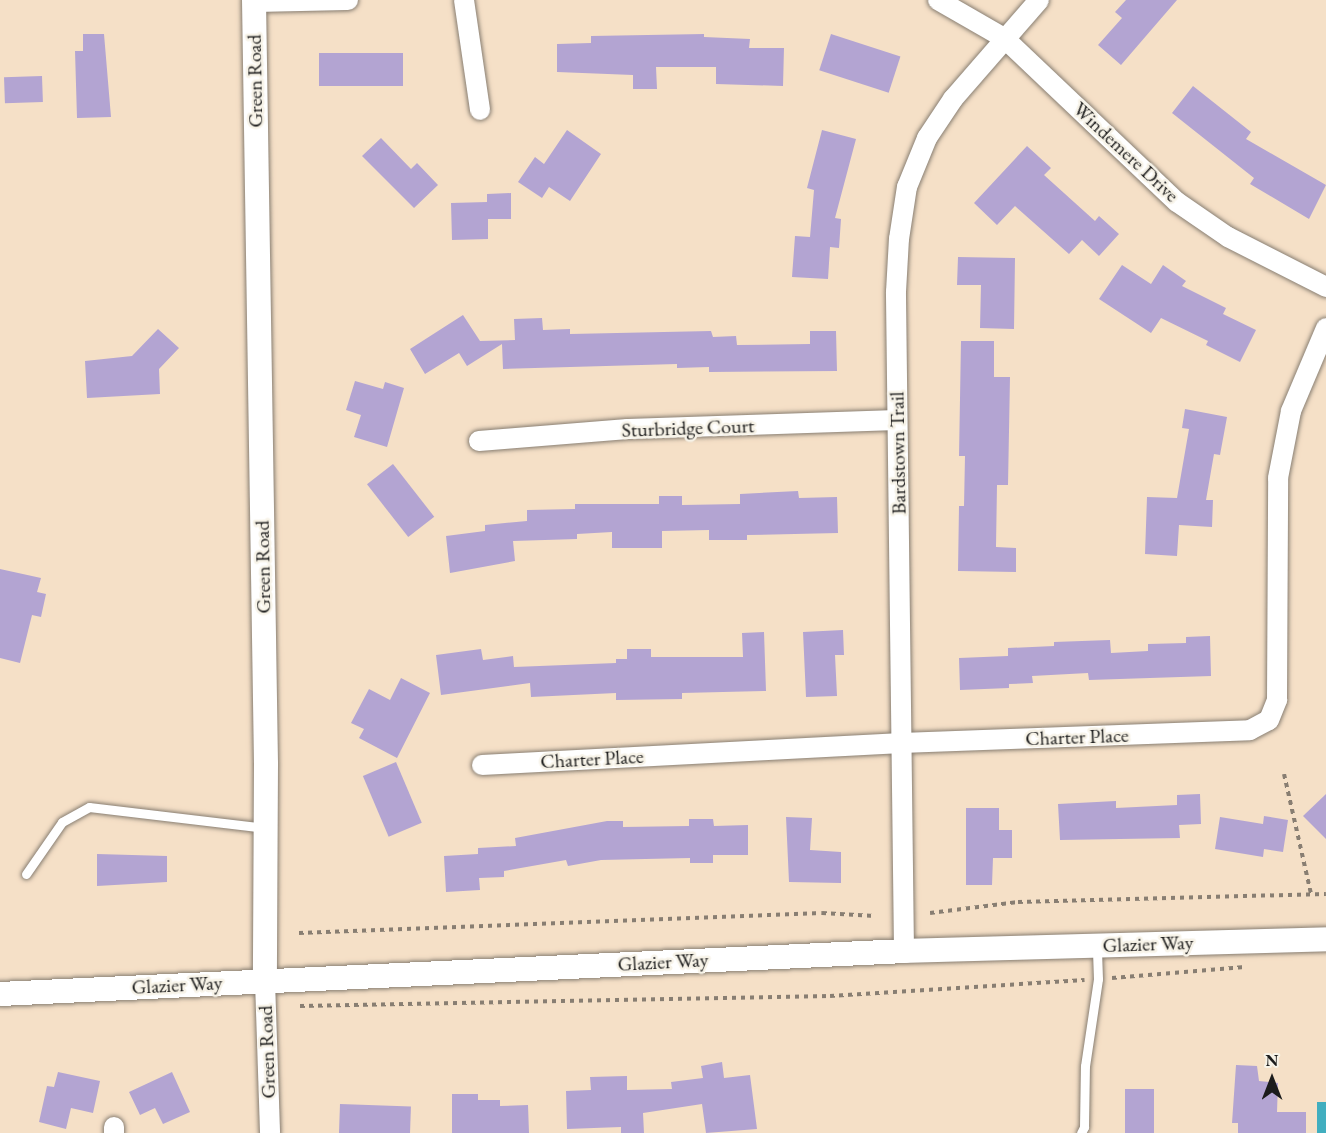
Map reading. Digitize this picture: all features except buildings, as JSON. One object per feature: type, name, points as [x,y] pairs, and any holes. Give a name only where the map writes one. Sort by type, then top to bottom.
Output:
[{"type":"street","points":[[254,1],[348,0]]},
{"type":"street","points":[[464,0],[480,110]]},
{"type":"street","name":"Windemere Drive","points":[[938,0],[1004,38],[1177,201],[1228,237],[1326,287]]},
{"type":"street","name":"Bardstown Trail","points":[[904,951],[896,292],[908,187],[927,138],[1004,38],[1039,0]]},
{"type":"street","name":"Green Road","points":[[254,1],[266,828],[265,981],[270,1133]]},
{"type":"street","name":"Charter Place","points":[[482,765],[901,742],[1250,730],[1269,720],[1277,700],[1278,478],[1291,411],[1326,328]]},
{"type":"street","name":"Sturbridge Court","points":[[479,441],[628,429],[897,420]]},
{"type":"street","name":"Glazier Way","points":[[0,994],[904,951],[1326,939]]},
{"type":"lane","points":[[26,874],[62,822],[88,807],[266,828]]},
{"type":"lane","points":[[1081,1133],[1084,1127],[1085,1066],[1098,979],[1097,945]]},
{"type":"path","points":[[1284,774],[1311,894]]},
{"type":"path","points":[[930,913],[1018,902],[1326,894]]},
{"type":"path","points":[[299,933],[822,913],[875,916]]},
{"type":"path","points":[[300,1005],[830,996],[1098,979],[1258,965]]},
{"type":"water","points":[[1317,1102],[1326,1102],[1326,1133],[1317,1133]]}]
